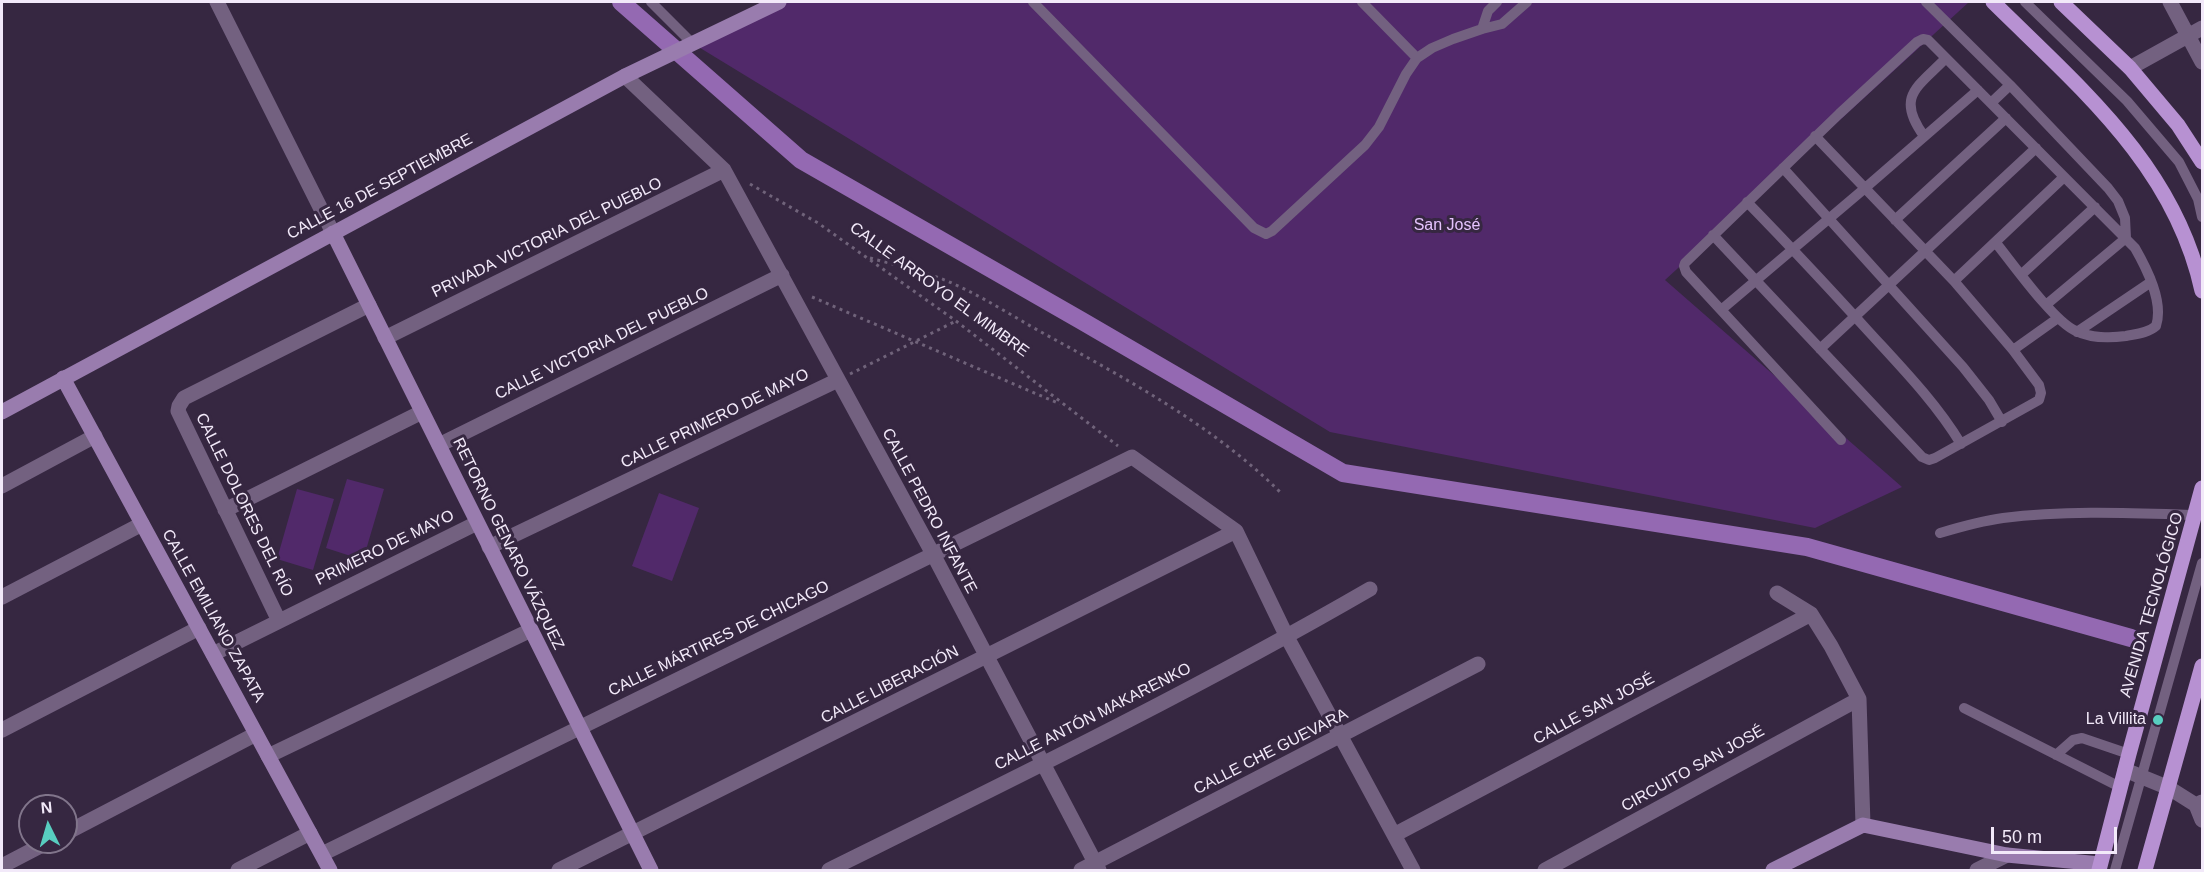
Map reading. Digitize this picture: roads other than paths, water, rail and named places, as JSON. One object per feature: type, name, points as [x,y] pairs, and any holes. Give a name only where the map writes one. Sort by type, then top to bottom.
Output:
[{"type":"main road","points":[[1993,2],[2104,113],[2144,159],[2161,186],[2186,237],[2202,291]]},
{"type":"main road","points":[[2061,2],[2130,68],[2178,125],[2202,162]]},
{"type":"main road","name":"AVENIDA TECNOLÓGICO","points":[[2100,867],[2202,488]]},
{"type":"main road","points":[[2145,870],[2202,666]]},
{"type":"street","points":[[217,2],[333,233]]},
{"type":"street","name":"CALLE 16 DE SEPTIEMBRE","points":[[2,411],[625,76],[779,2]]},
{"type":"street","points":[[2170,2],[2202,62]]},
{"type":"street","points":[[2130,68],[2202,28]]},
{"type":"street","points":[[625,76],[724,170]]},
{"type":"street","name":"CALLE PEDRO INFANTE","points":[[724,170],[933,555],[1097,867]]},
{"type":"street","name":"PRIVADA VICTORIA DEL PUEBLO","points":[[385,338],[724,170]]},
{"type":"street","name":"RETORNO GENARO VÁZQUEZ","points":[[333,233],[651,870]]},
{"type":"street","name":"CALLE VICTORIA DEL PUEBLO","points":[[438,445],[785,281]]},
{"type":"street","name":"CALLE DOLORES DEL RÍO","points":[[279,621],[178,411],[184,398],[369,305]]},
{"type":"street","name":"CALLE EMILIANO ZAPATA","points":[[63,378],[330,870]]},
{"type":"street","name":"CALLE PRIMERO DE MAYO","points":[[489,547],[838,380]]},
{"type":"street","points":[[225,510],[422,412]]},
{"type":"street","points":[[2,486],[95,436]]},
{"type":"street","name":"CALLE MÁRTIRES DE CHICAGO","points":[[322,855],[1132,457],[1236,531]]},
{"type":"street","name":"PRIMERO DE MAYO","points":[[213,654],[477,523]]},
{"type":"street","points":[[2,597],[142,524]]},
{"type":"street","points":[[1236,531],[1287,637],[1413,870]]},
{"type":"street","name":"CALLE LIBERACIÓN","points":[[559,870],[1236,531]]},
{"type":"street","name":"CALLE ANTÓN MAKARENKO","points":[[829,870],[1043,764],[1287,637],[1370,590]]},
{"type":"street","points":[[1777,593],[1811,614],[1859,699],[1863,825]]},
{"type":"street","name":"CALLE SAN JOSÉ","points":[[1394,835],[1811,614]]},
{"type":"street","points":[[2,730],[199,628]]},
{"type":"street","points":[[268,756],[531,630]]},
{"type":"street","name":"CALLE CHE GUEVARA","points":[[1081,870],[1097,867],[1478,664]]},
{"type":"street","name":"CIRCUITO SAN JOSÉ","points":[[1545,870],[1859,699]]},
{"type":"street","points":[[78,827],[256,734]]},
{"type":"street","points":[[2125,770],[2199,803],[2202,820]]},
{"type":"street","points":[[1773,870],[1863,825],[2007,855],[2100,867]]},
{"type":"street","points":[[238,870],[310,833]]},
{"type":"street","points":[[2,866],[25,854]]},
{"type":"street","points":[[1977,870],[2007,855]]},
{"type":"lane","points":[[651,2],[685,46]]},
{"type":"lane","points":[[1033,2],[1254,228],[1263,234],[1272,231],[1365,145],[1379,127],[1406,74],[1417,58],[1432,48],[1502,24],[1527,2]]},
{"type":"lane","points":[[1362,2],[1417,58]]},
{"type":"lane","points":[[1482,29],[1488,11],[1497,2]]},
{"type":"lane","points":[[1926,2],[2010,85],[2108,188],[2118,201],[2125,218],[2126,238]]},
{"type":"lane","points":[[2025,2],[2127,101],[2179,162],[2198,200],[2202,218]]},
{"type":"lane","points":[[1841,440],[1686,273],[1685,263],[1815,136],[1921,39],[1928,40],[2126,238],[2139,254],[2151,282],[2158,323],[2154,329],[2120,337],[2077,332],[2058,318],[1996,243]]},
{"type":"lane","points":[[1924,136],[1912,116],[1910,99],[1916,88],[1946,58]]},
{"type":"lane","points":[[1991,103],[2010,85]]},
{"type":"lane","points":[[1721,310],[1978,90]]},
{"type":"lane","points":[[1894,220],[2006,118]]},
{"type":"lane","points":[[1713,235],[1922,457],[1929,460],[1935,458],[2035,404],[2040,397],[2039,385],[2013,350],[1954,281],[1815,136]]},
{"type":"lane","points":[[1820,348],[2036,148]]},
{"type":"lane","points":[[1783,168],[1963,367],[1989,400],[2002,422]]},
{"type":"lane","points":[[1954,281],[2064,177]]},
{"type":"lane","points":[[1746,202],[1794,249],[1924,393],[1950,426],[1960,444]]},
{"type":"lane","points":[[2022,273],[2095,207]]},
{"type":"lane","points":[[2046,304],[2126,238]]},
{"type":"lane","points":[[2077,332],[2151,282]]},
{"type":"lane","points":[[2013,350],[2058,318]]},
{"type":"lane","points":[[1940,533],[1984,521],[2037,515],[2098,512],[2196,515]]},
{"type":"lane","points":[[2115,870],[2202,563]]},
{"type":"lane","points":[[1964,708],[2120,787]]},
{"type":"lane","points":[[2056,754],[2073,740],[2082,738],[2129,754]]},
{"type":"waterway","points":[[621,2],[801,160],[1343,473],[1807,547],[2131,638]]},
{"type":"place","name":"La Villita","points":[[2158,720]]},
{"type":"park label","name":"San José","points":[[1447,226]]}]
